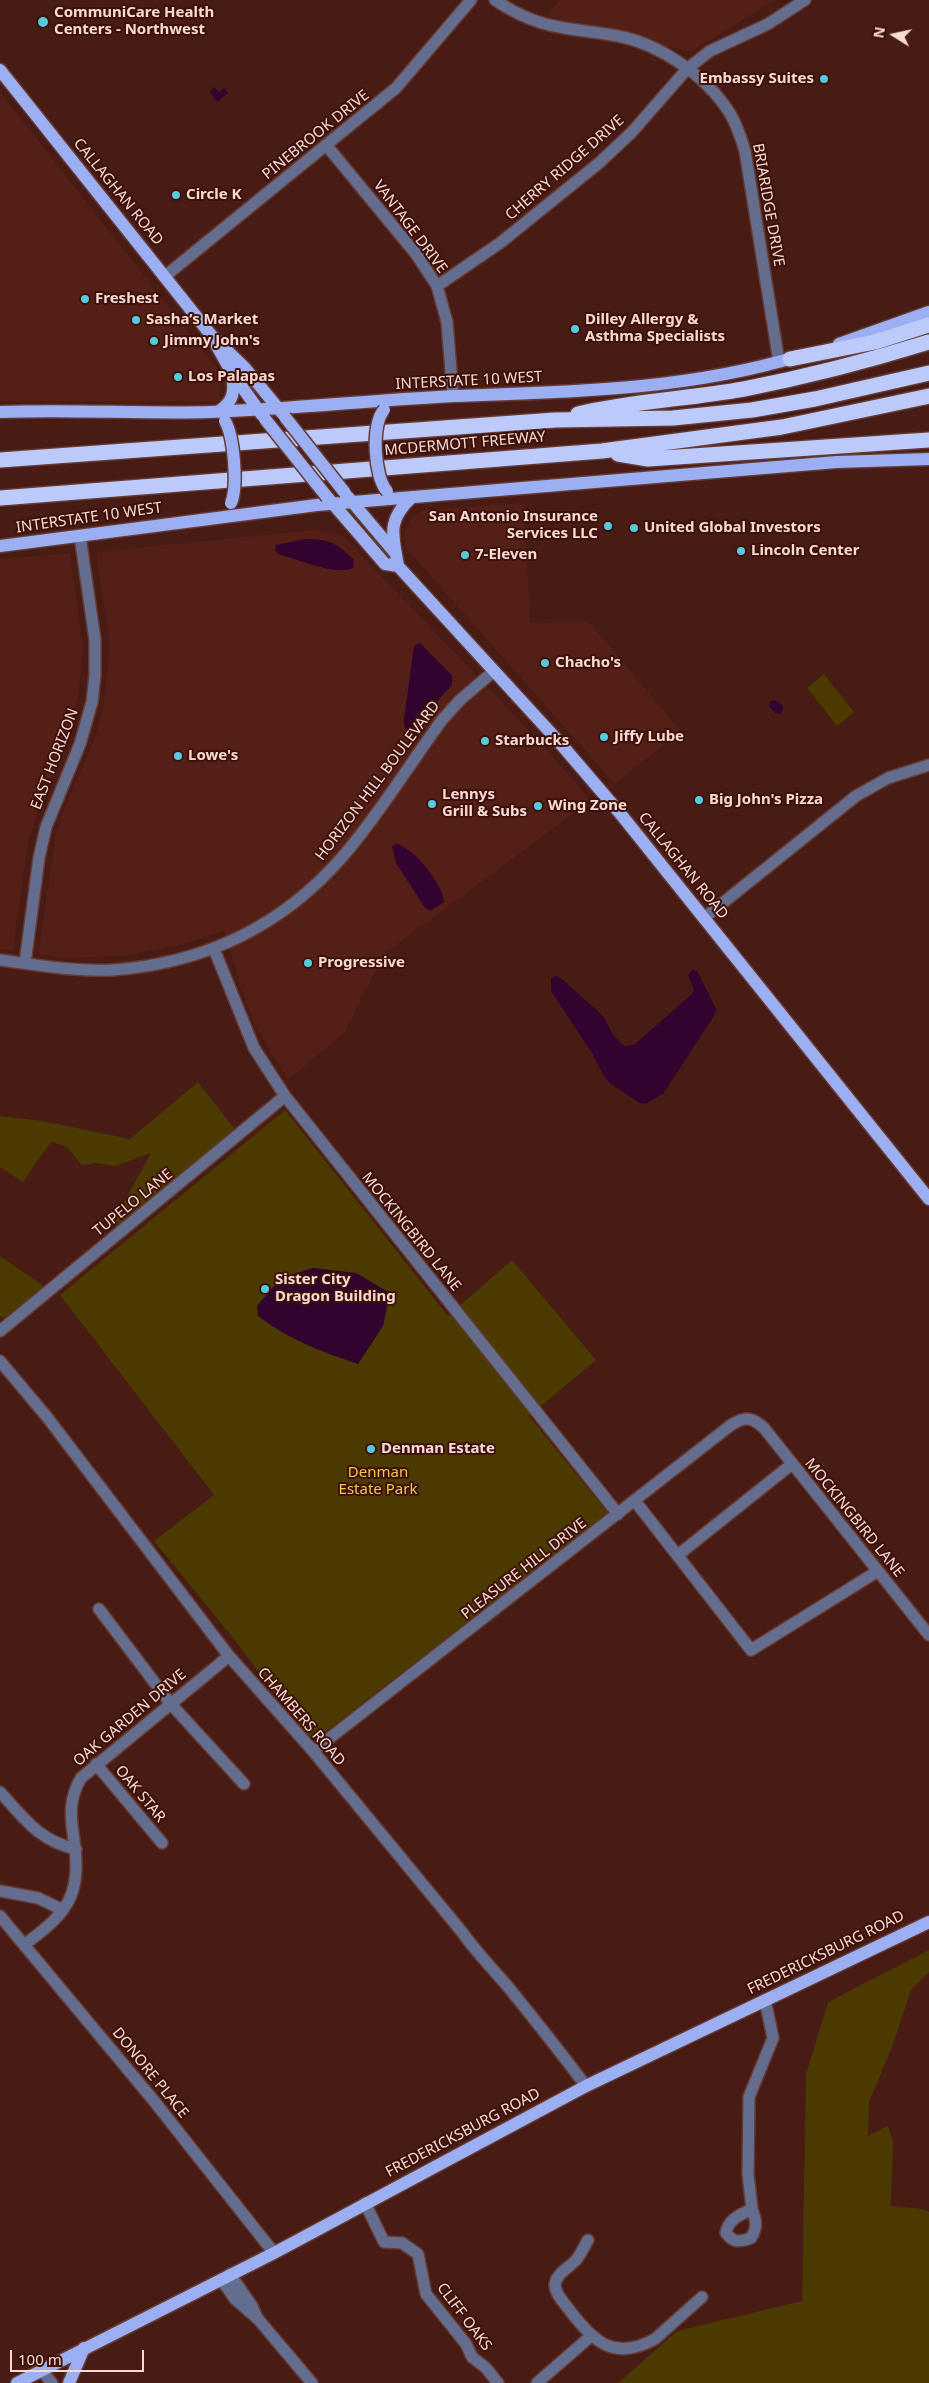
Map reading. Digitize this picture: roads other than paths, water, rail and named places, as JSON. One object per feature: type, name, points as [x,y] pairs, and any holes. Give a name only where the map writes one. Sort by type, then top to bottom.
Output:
[{"type":"highway","points":[[785,361],[875,342],[929,324]]},
{"type":"highway","points":[[555,420],[606,408],[744,389],[872,360],[929,342]]},
{"type":"highway","name":"MCDERMOTT FREEWAY","points":[[0,460],[555,420],[673,418],[752,410],[815,399],[929,373]]},
{"type":"highway","name":"MCDERMOTT FREEWAY","points":[[0,498],[602,451],[782,427],[892,406],[929,396]]},
{"type":"highway","points":[[892,406],[929,402]]},
{"type":"highway","points":[[602,451],[648,459],[929,440]]},
{"type":"main road","name":"CALLAGHAN ROAD","points":[[0,70],[164,277],[211,334],[245,368],[282,413],[397,560],[619,812],[929,1199]]},
{"type":"main road","name":"INTERSTATE 10 WEST","points":[[0,412],[261,414],[396,400],[453,396],[566,393],[632,387],[785,361],[929,312]]},
{"type":"main road","name":"CALLAGHAN ROAD","points":[[211,334],[232,373],[261,414],[330,500],[385,564],[397,560]]},
{"type":"main road","points":[[217,516],[226,510],[235,492],[231,435],[218,415],[233,396],[232,373]]},
{"type":"main road","points":[[396,400],[379,414],[376,432],[379,477],[387,491],[406,498],[394,521],[392,530],[397,560]]},
{"type":"main road","name":"INTERSTATE 10 WEST","points":[[0,546],[349,498],[406,498],[836,462],[929,459]]},
{"type":"main road","name":"FREDERICKSBURG ROAD","points":[[17,2383],[274,2252],[586,2086],[929,1922]]},
{"type":"main road","points":[[69,2383],[84,2348]]},
{"type":"street","name":"PINEBROOK DRIVE","points":[[164,277],[396,88],[471,0]]},
{"type":"street","name":"BRIARIDGE DRIVE","points":[[495,0],[525,18],[541,24],[574,31],[618,36],[662,52],[687,69],[724,105],[733,119],[743,143],[785,361]]},
{"type":"street","name":"CHERRY RIDGE DRIVE","points":[[437,286],[500,243],[599,163],[632,132],[687,69],[710,51],[768,24],[806,0]]},
{"type":"street","name":"VANTAGE DRIVE","points":[[327,146],[416,254],[437,286],[448,322],[453,396]]},
{"type":"street","name":"EAST HORIZON","points":[[25,963],[39,858],[46,827],[80,744],[92,702],[95,675],[92,613],[80,536]]},
{"type":"street","name":"HORIZON HILL BOULEVARD","points":[[0,960],[80,969],[113,970],[171,962],[214,949],[273,920],[321,880],[345,854],[442,720],[460,700],[494,671]]},
{"type":"street","points":[[704,918],[856,796],[888,778],[929,766]]},
{"type":"street","name":"MOCKINGBIRD LANE","points":[[214,949],[254,1048],[285,1096],[618,1514]]},
{"type":"street","name":"TUPELO LANE","points":[[0,1332],[285,1096]]},
{"type":"street","name":"CHAMBERS ROAD","points":[[0,1361],[47,1416],[228,1656],[313,1752],[452,1920],[475,1951],[491,1966],[586,2086]]},
{"type":"street","name":"PLEASURE HILL DRIVE","points":[[313,1752],[731,1424],[746,1418],[755,1420]]},
{"type":"street","name":"MOCKINGBIRD LANE","points":[[755,1420],[764,1428],[929,1635]]},
{"type":"street","points":[[678,1555],[792,1464]]},
{"type":"street","points":[[635,1501],[751,1650],[878,1571]]},
{"type":"street","points":[[99,1609],[170,1704],[244,1784]]},
{"type":"street","name":"OAK GARDEN DRIVE","points":[[24,1944],[53,1922],[64,1910],[75,1886],[78,1862],[71,1817],[73,1793],[81,1778],[228,1656]]},
{"type":"street","name":"OAK STAR","points":[[96,1764],[162,1843]]},
{"type":"street","points":[[0,1792],[39,1834],[61,1846],[76,1848]]},
{"type":"street","points":[[0,1891],[38,1898],[64,1910]]},
{"type":"street","name":"DONORE PLACE","points":[[0,1916],[160,2109],[274,2252]]},
{"type":"street","points":[[752,2209],[748,2174],[749,2097],[773,2038],[765,2000]]},
{"type":"street","name":"CLIFF OAKS","points":[[365,2203],[384,2242],[402,2243],[418,2254],[426,2294],[466,2344],[472,2357],[486,2368],[498,2383]]},
{"type":"street","points":[[588,2240],[575,2261],[557,2279],[555,2287],[558,2295],[591,2336],[607,2345],[617,2348],[640,2346],[654,2339],[702,2297]]},
{"type":"street","points":[[226,2277],[252,2306],[258,2319],[312,2383]]},
{"type":"street","points":[[537,2383],[591,2336]]},
{"type":"street","points":[[41,2370],[52,2383]]},
{"type":"place","name":"CommuniCare Health Centers - Northwest","points":[[43,22]]},
{"type":"place","name":"Embassy Suites","points":[[824,79]]},
{"type":"place","name":"Circle K","points":[[176,195]]},
{"type":"place","name":"Freshest","points":[[85,299]]},
{"type":"place","name":"Sasha’s Market","points":[[136,320]]},
{"type":"place","name":"Dilley Allergy & Asthma Specialists","points":[[575,329]]},
{"type":"place","name":"Jimmy John's","points":[[154,341]]},
{"type":"place","name":"Los Palapas","points":[[178,377]]},
{"type":"place","name":"San Antonio Insurance Services LLC","points":[[608,526]]},
{"type":"place","name":"United Global Investors","points":[[634,528]]},
{"type":"place","name":"Lincoln Center","points":[[741,551]]},
{"type":"place","name":"7-Eleven","points":[[465,555]]},
{"type":"place","name":"Chacho's","points":[[545,663]]},
{"type":"place","name":"Jiffy Lube","points":[[604,737]]},
{"type":"place","name":"Starbucks","points":[[485,741]]},
{"type":"place","name":"Lowe's","points":[[178,756]]},
{"type":"place","name":"Big John's Pizza","points":[[699,800]]},
{"type":"place","name":"Lennys Grill & Subs","points":[[432,804]]},
{"type":"place","name":"Wing Zone","points":[[538,806]]},
{"type":"place","name":"Progressive","points":[[308,963]]},
{"type":"place","name":"Sister City Dragon Building","points":[[265,1289]]},
{"type":"place","name":"Denman Estate","points":[[371,1449]]},
{"type":"park label","name":"Denman Estate Park","points":[[378,1482]]}]
